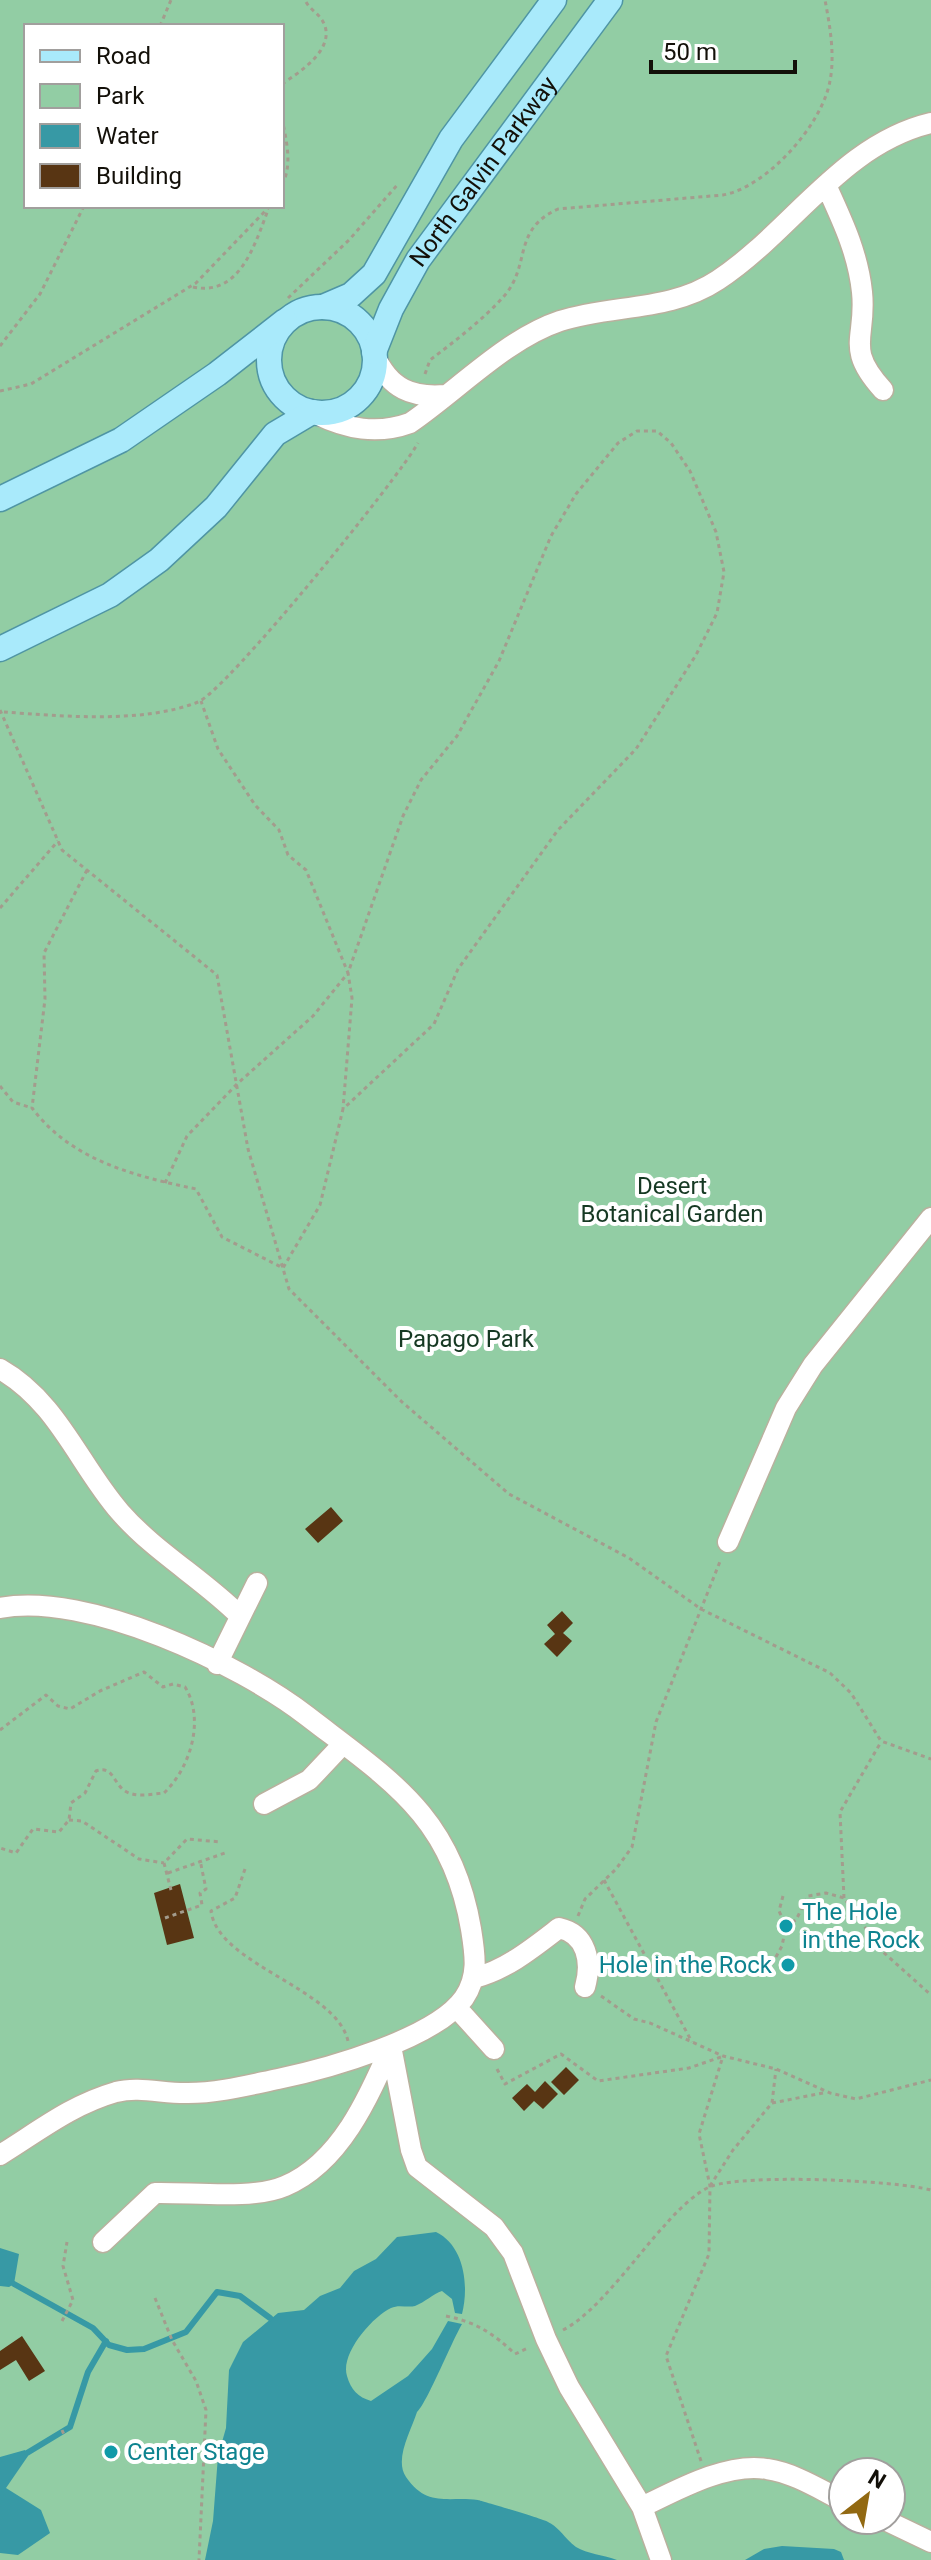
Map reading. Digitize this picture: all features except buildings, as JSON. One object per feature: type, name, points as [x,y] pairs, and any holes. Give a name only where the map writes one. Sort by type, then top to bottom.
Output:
[{"type":"main road","name":"North Galvin Parkway","points":[[323,307],[351,295],[374,274],[451,139],[554,0]]},
{"type":"main road","name":"North Galvin Parkway","points":[[375,354],[391,309],[418,260],[610,0]]},
{"type":"main road","points":[[0,499],[121,440],[217,374],[286,310],[323,307],[353,317],[364,328],[375,354],[369,387],[359,399],[331,413],[314,413],[285,399],[274,385],[269,368],[269,351],[286,310]]},
{"type":"main road","points":[[0,649],[110,595],[159,560],[216,507],[275,434],[314,413]]},
{"type":"street","points":[[314,413],[355,428],[382,432],[410,423],[518,341],[541,329],[563,320],[665,303],[697,292],[740,264],[870,148],[931,123]]},
{"type":"street","points":[[826,185],[848,230],[857,266],[862,294],[858,347],[863,365],[883,390]]},
{"type":"street","points":[[375,354],[387,378],[408,393],[446,395]]},
{"type":"street","points":[[728,1542],[764,1455],[806,1376],[843,1325],[931,1218]]},
{"type":"street","points":[[0,1369],[39,1400],[61,1424],[121,1514],[240,1616]]},
{"type":"street","points":[[217,1664],[257,1583]]},
{"type":"street","points":[[0,1608],[52,1608],[110,1616],[148,1630],[289,1702],[392,1780],[432,1824],[458,1876],[476,1961],[474,1978],[456,2007],[391,2046],[281,2079],[232,2088],[188,2093],[120,2091],[58,2115],[0,2155]]},
{"type":"street","points":[[264,1804],[309,1780],[343,1744]]},
{"type":"street","points":[[474,1978],[489,1974],[526,1953],[559,1928],[573,1931],[583,1943],[589,1970],[585,1987]]},
{"type":"street","points":[[456,2007],[494,2049]]},
{"type":"street","points":[[103,2242],[155,2193],[258,2191],[284,2187],[308,2172],[365,2104],[391,2046]]},
{"type":"street","points":[[391,2046],[417,2167],[494,2227],[513,2253],[527,2282],[546,2339],[569,2387],[642,2507],[661,2560]]},
{"type":"street","points":[[642,2507],[707,2479],[740,2470],[766,2468],[827,2494]]},
{"type":"street","points":[[907,2531],[931,2542]]},
{"type":"path","points":[[161,24],[171,0]]},
{"type":"path","points":[[284,83],[315,61],[325,34],[323,21],[305,0]]},
{"type":"path","points":[[426,378],[430,360],[505,294],[514,279],[529,231],[545,215],[558,209],[723,195],[743,191],[764,178],[810,126],[829,86],[831,45],[825,0]]},
{"type":"path","points":[[284,128],[288,149],[284,181]]},
{"type":"path","points":[[286,310],[402,180]]},
{"type":"path","points":[[0,346],[40,294],[83,208]]},
{"type":"path","points":[[0,391],[31,384],[190,287],[254,219],[269,208]]},
{"type":"path","points":[[190,287],[204,290],[237,276],[254,247],[269,208]]},
{"type":"path","points":[[165,1183],[187,1136],[237,1084],[313,1016],[348,973],[403,816],[421,780],[457,736],[499,661],[551,536],[576,494],[618,443],[637,431],[657,431],[671,443],[690,471],[716,532],[724,572],[717,613],[696,655],[636,749],[558,830],[458,969],[434,1024],[343,1109]]},
{"type":"path","points":[[423,432],[383,495],[237,664],[201,701],[138,713],[72,716],[1,711],[62,850],[217,975],[248,1149],[289,1289],[371,1371],[509,1494],[629,1558],[701,1609],[830,1673],[851,1693],[881,1741],[931,1759]]},
{"type":"path","points":[[201,701],[218,749],[255,805],[279,830],[288,855],[306,870],[348,973],[352,998],[343,1109],[320,1205],[283,1268]]},
{"type":"path","points":[[0,908],[58,841]]},
{"type":"path","points":[[32,1108],[45,999],[44,953],[87,870]]},
{"type":"path","points":[[0,1086],[13,1102],[32,1108],[50,1131],[124,1174],[196,1189],[222,1237],[283,1268]]},
{"type":"path","points":[[573,1931],[585,1899],[632,1847],[656,1722],[728,1542]]},
{"type":"path","points":[[0,1730],[46,1695],[58,1706],[70,1709],[100,1691],[144,1672],[163,1687],[173,1684],[185,1687],[197,1719],[176,1782],[164,1793],[136,1795],[126,1792],[110,1771],[96,1771],[85,1793],[71,1803],[69,1820],[55,1833],[33,1829],[16,1853],[0,1848]]},
{"type":"path","points":[[881,1741],[840,1812],[844,1898],[882,1951],[931,1995]]},
{"type":"path","points":[[69,1820],[82,1821],[139,1859],[164,1863]]},
{"type":"path","points":[[164,1863],[187,1839],[221,1842]]},
{"type":"path","points":[[167,1873],[225,1853]]},
{"type":"path","points":[[165,1918],[202,1905],[200,1893],[206,1889],[200,1860]]},
{"type":"path","points":[[164,1863],[171,1890]]},
{"type":"path","points":[[245,1869],[235,1898],[211,1911],[212,1923],[218,1932],[247,1955],[345,2026],[352,2056]]},
{"type":"path","points":[[604,1880],[693,2042]]},
{"type":"path","points":[[786,1926],[796,1920],[808,1896],[826,1893],[844,1898]]},
{"type":"path","points":[[772,1964],[782,1946],[786,1926],[779,1911],[783,1896]]},
{"type":"path","points":[[585,1987],[634,2019],[650,2023],[723,2056],[776,2069],[826,2092],[856,2099],[931,2080]]},
{"type":"path","points":[[494,2049],[497,2070],[505,2084],[561,2054],[598,2081],[689,2068],[723,2056]]},
{"type":"path","points":[[707,2479],[666,2356],[709,2254],[710,2186],[699,2134],[723,2056]]},
{"type":"path","points":[[446,2316],[467,2320],[494,2334],[515,2354],[573,2325],[668,2221],[710,2186],[733,2150],[772,2103],[776,2069]]},
{"type":"path","points":[[772,2103],[826,2092]]},
{"type":"path","points":[[710,2186],[802,2180],[931,2190]]},
{"type":"path","points":[[62,2321],[73,2300],[63,2266],[67,2242]]},
{"type":"path","points":[[155,2298],[172,2340],[196,2381],[206,2410],[199,2560]]},
{"type":"path","points":[[62,2430],[65,2437]]},
{"type":"green space","name":"Papago Park","points":[[0,0],[931,0],[931,2560],[0,2560]]},
{"type":"water","points":[[436,2232],[446,2238],[459,2257],[465,2292],[462,2314],[455,2313],[452,2299],[442,2291],[415,2306],[394,2307],[383,2313],[359,2337],[348,2357],[347,2376],[353,2389],[371,2401],[408,2376],[432,2349],[448,2321],[462,2324],[408,2436],[402,2462],[406,2477],[414,2487],[430,2497],[478,2500],[544,2520],[576,2547],[617,2560],[205,2560],[213,2521],[218,2456],[226,2428],[229,2370],[243,2342],[278,2313],[304,2310],[320,2296],[340,2288],[354,2271],[376,2259],[397,2237]]},
{"type":"water","points":[[0,2248],[19,2254],[14,2284],[9,2287],[0,2286]]},
{"type":"water","points":[[25,2450],[28,2456],[6,2488],[41,2510],[50,2533],[18,2555],[0,2553],[0,2457]]},
{"type":"water","points":[[782,2546],[834,2549],[841,2552],[844,2560],[745,2560],[764,2549]]},
{"type":"waterway","points":[[14,2284],[93,2328],[109,2345],[127,2350],[144,2349],[186,2332],[217,2292],[240,2296],[270,2318]]},
{"type":"waterway","points":[[27,2453],[70,2427],[88,2372],[106,2341]]},
{"type":"place","name":"The Hole in the Rock","points":[[786,1926]]},
{"type":"place","name":"Hole in the Rock","points":[[788,1965]]},
{"type":"place","name":"Center Stage","points":[[111,2452]]},
{"type":"park label","name":"Desert Botanical Garden","points":[[672,1200]]}]
